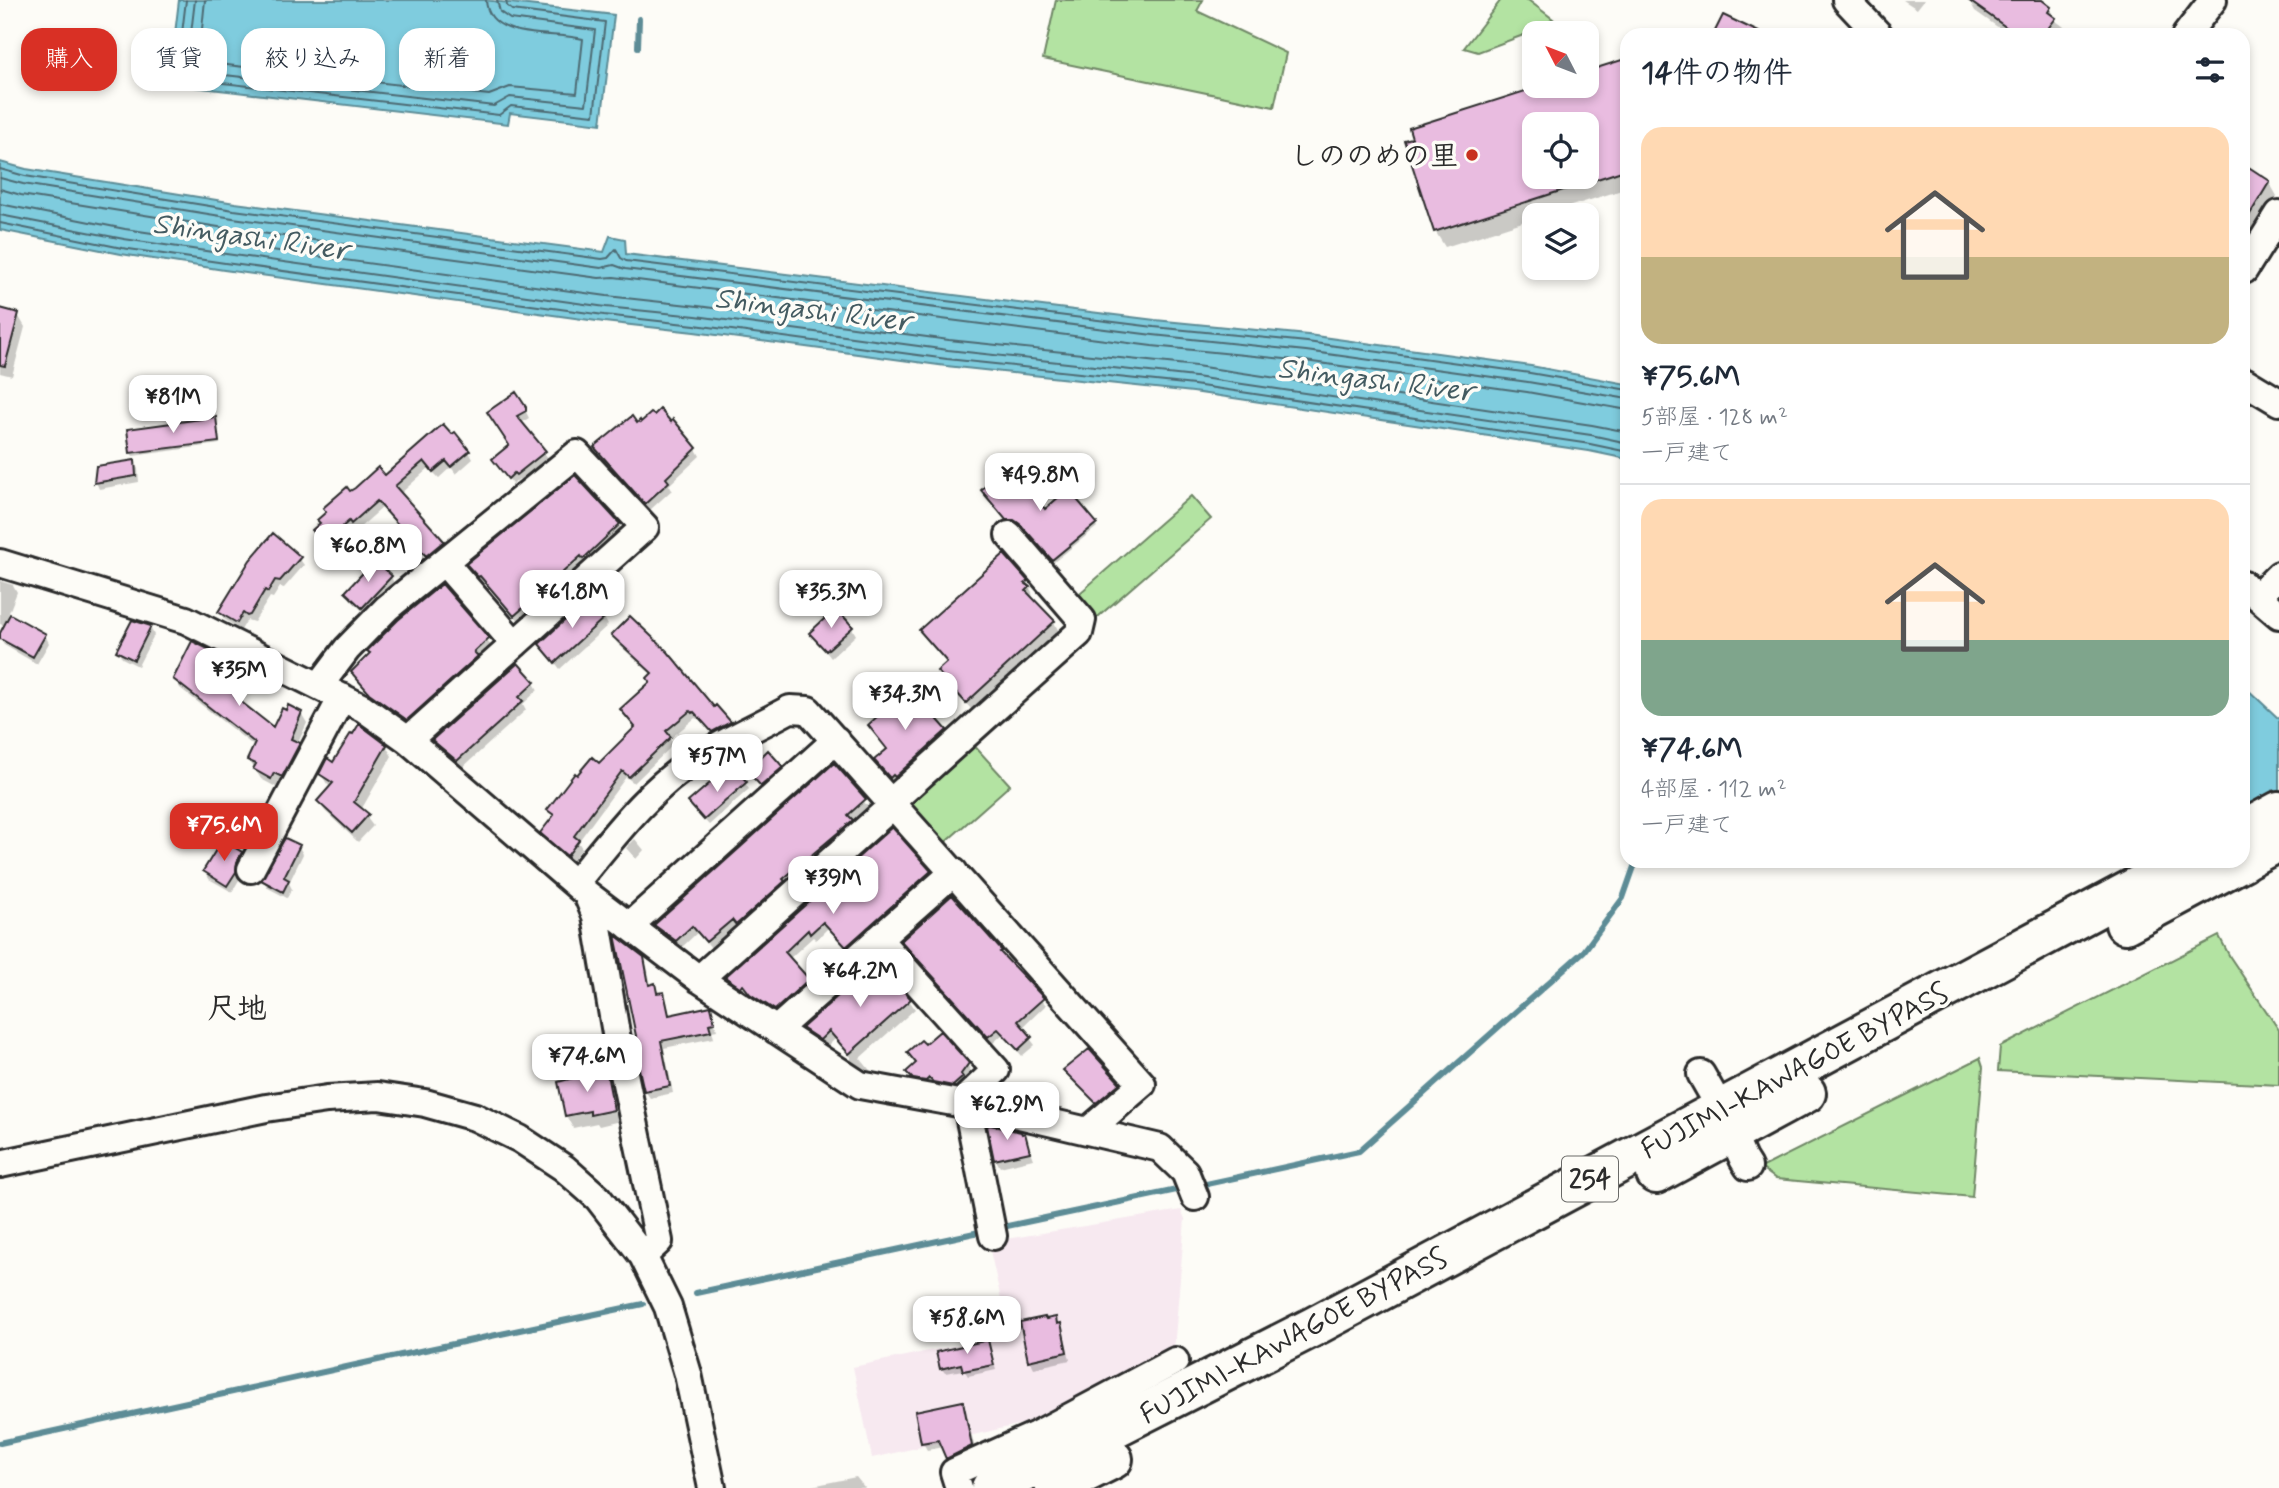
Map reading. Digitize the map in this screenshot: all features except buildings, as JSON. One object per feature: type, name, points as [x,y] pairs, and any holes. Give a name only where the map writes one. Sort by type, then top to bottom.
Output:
[{"type":"highway","name":"FUJIMI-KAWAGOE BYPASS","points":[[2250,845],[2279,811]]},
{"type":"highway","name":"FUJIMI-KAWAGOE BYPASS","points":[[2250,851],[2279,841]]},
{"type":"highway","name":"FUJIMI-KAWAGOE BYPASS","points":[[1055,1488],[1315,1354],[2173,868]]},
{"type":"highway","name":"FUJIMI-KAWAGOE BYPASS","points":[[991,1488],[1079,1447],[1727,1121],[2215,868]]},
{"type":"street","points":[[1846,0],[1872,28]]},
{"type":"street","points":[[2191,28],[2213,0]]},
{"type":"street","points":[[2250,260],[2279,214]]},
{"type":"street","points":[[2250,385],[2279,402]]},
{"type":"street","points":[[251,869],[331,691],[347,649],[387,608],[577,454],[645,527],[408,740]]},
{"type":"street","points":[[699,979],[1079,633],[1082,620],[1009,535]]},
{"type":"street","points":[[444,562],[515,644]]},
{"type":"street","points":[[0,563],[186,620],[331,691],[408,740],[581,889],[699,979],[860,1085],[1089,1130],[1160,1148],[1177,1162],[1193,1189]]},
{"type":"street","points":[[2279,575],[2251,590],[2279,615]]},
{"type":"street","points":[[581,889],[630,817],[669,780],[695,760],[790,709],[808,710],[1142,1084],[1089,1130]]},
{"type":"street","points":[[629,926],[836,740]]},
{"type":"street","points":[[776,1030],[954,872]]},
{"type":"street","points":[[581,889],[596,916],[618,1045],[659,1241],[643,1256]]},
{"type":"street","points":[[878,939],[996,1070],[963,1104]]},
{"type":"street","points":[[1701,1074],[1748,1167]]},
{"type":"street","points":[[0,1164],[266,1108],[327,1099],[378,1096],[425,1103],[475,1117],[520,1139],[564,1168],[598,1198],[643,1256],[668,1307],[688,1374],[712,1488]]},
{"type":"street","points":[[963,1104],[992,1229]]},
{"type":"street","points":[[960,1488],[954,1472],[1036,1434],[1175,1361]]},
{"type":"shaded area","points":[[1181,1210],[1185,1219],[1174,1350],[1057,1416],[872,1458],[853,1367],[1009,1334],[988,1242]]},
{"type":"green space","points":[[1056,0],[1203,0],[1197,11],[1286,53],[1274,107],[1043,59]]},
{"type":"green space","points":[[1501,0],[1528,0],[1553,19],[1522,21],[1522,36],[1478,52],[1464,48]]},
{"type":"green space","points":[[1191,496],[1211,519],[1092,622],[1073,599]]},
{"type":"green space","points":[[970,741],[1010,785],[941,846],[902,801]]},
{"type":"green space","points":[[2219,936],[2279,1030],[2279,1085],[1998,1071],[2000,1047]]},
{"type":"green space","points":[[1980,1058],[1983,1067],[1972,1197],[1776,1179],[1761,1168]]},
{"type":"water","points":[[179,0],[484,0],[614,15],[601,124],[510,113],[508,124],[227,91],[227,28],[176,28]]},
{"type":"water","name":"Shingashi River","points":[[0,162],[26,169],[235,203],[604,252],[610,236],[625,239],[626,254],[1155,320],[1308,335],[1531,366],[1620,383],[1620,458],[1193,392],[946,366],[224,270],[121,254],[0,230]]},
{"type":"water","points":[[2250,692],[2279,719],[2279,840],[2250,805]]},
{"type":"waterway","points":[[638,47],[639,19]]},
{"type":"waterway","points":[[1197,1186],[1359,1151],[1584,951],[1623,898],[1634,868]]},
{"type":"waterway","points":[[998,1228],[1186,1188]]},
{"type":"waterway","points":[[696,1293],[984,1231]]},
{"type":"waterway","points":[[0,1443],[643,1304]]},
{"type":"place","name":"しののめの里","points":[[1472,155]]},
{"type":"district","name":"尺地","points":[[237,1008]]}]
